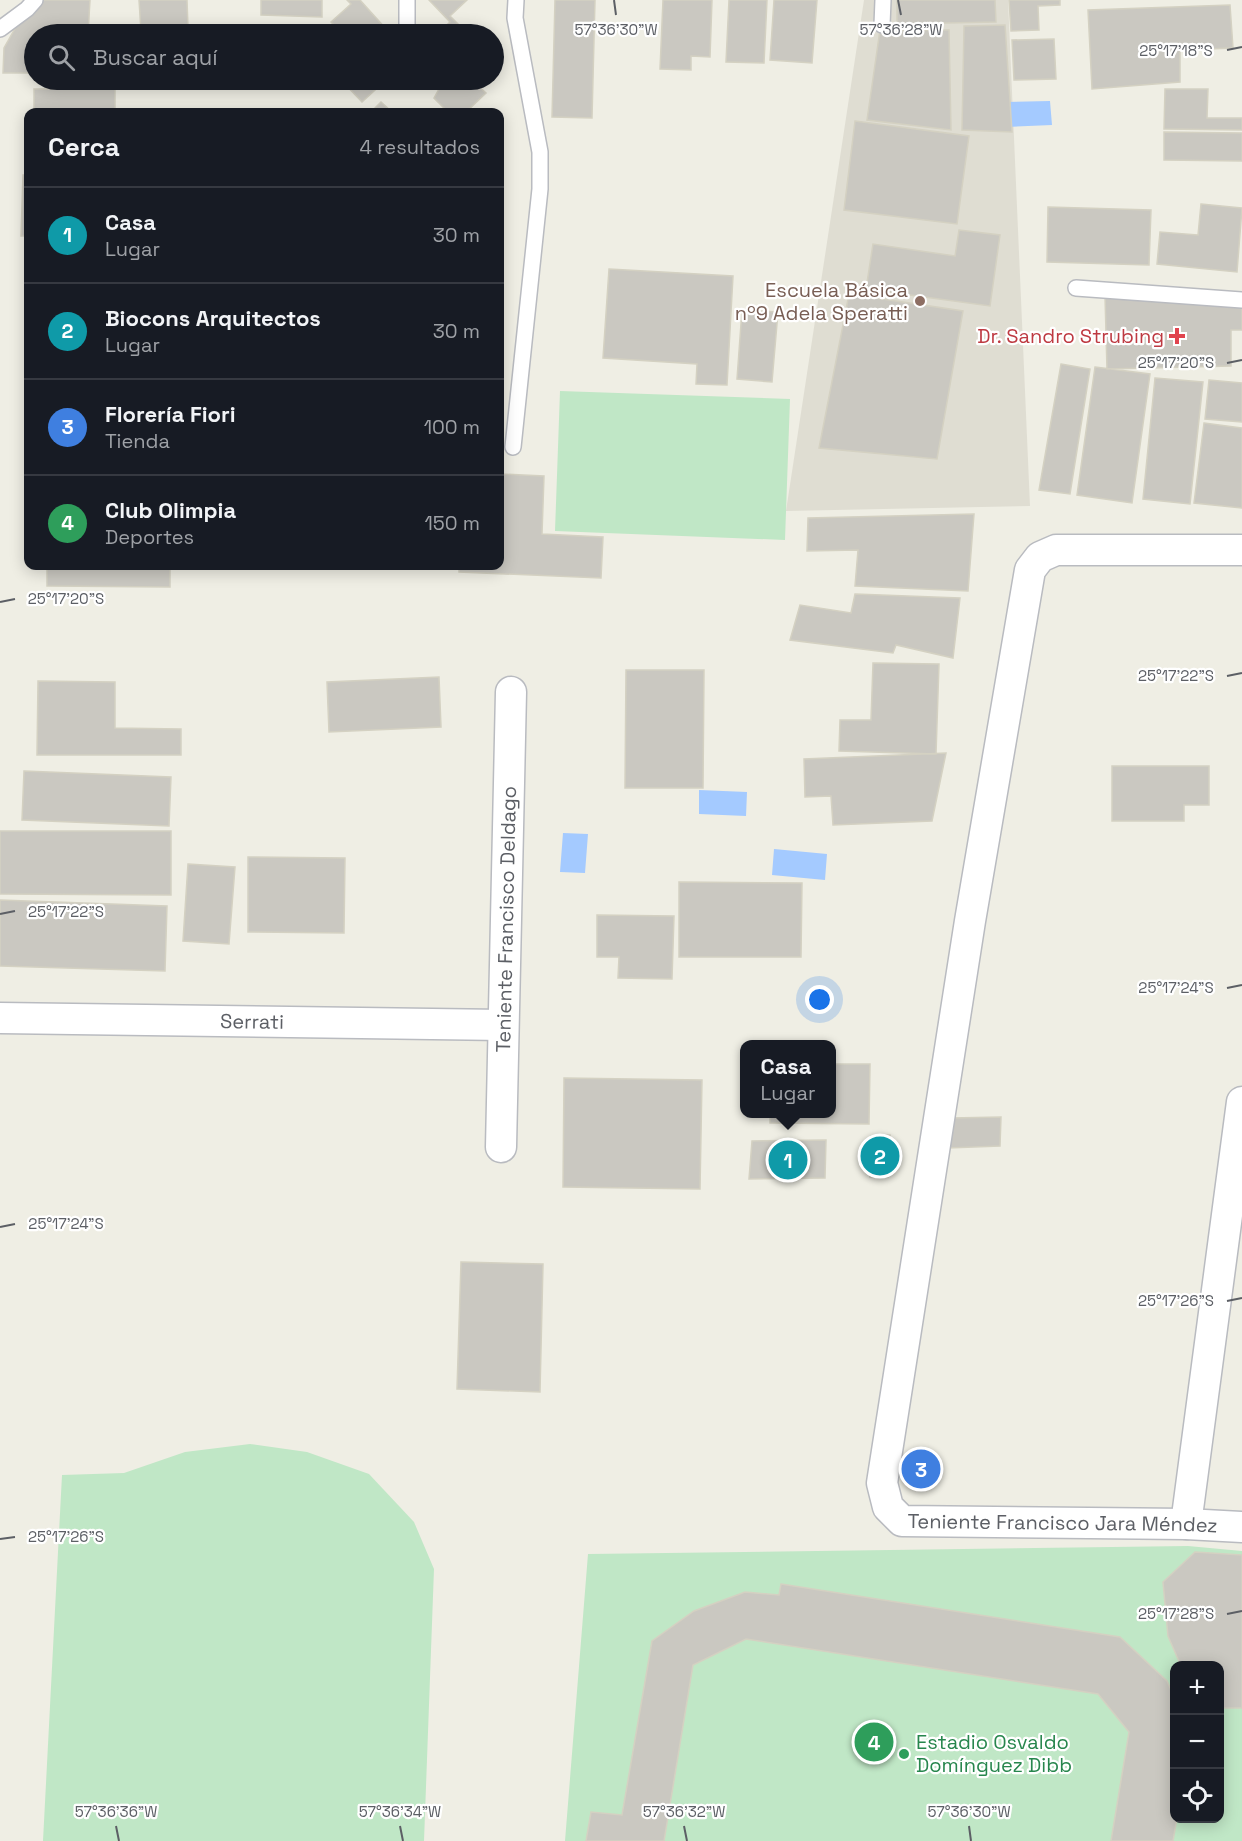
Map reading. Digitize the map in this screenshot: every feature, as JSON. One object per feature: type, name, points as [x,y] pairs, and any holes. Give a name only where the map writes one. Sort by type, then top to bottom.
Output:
[{"type":"street","name":"Teniente Francisco Jara Méndez","points":[[1242,550],[1056,550],[1040,556],[1030,570],[966,945],[882,1483],[888,1507],[902,1521],[1186,1524],[1242,1527]]},
{"type":"street","name":"Teniente Francisco Deldago","points":[[501,1147],[511,692]]},
{"type":"street","name":"Serrati","points":[[0,1018],[503,1025]]},
{"type":"street","points":[[1186,1524],[1242,1102]]},
{"type":"lane","points":[[0,29],[27,9],[35,0]]},
{"type":"lane","points":[[407,0],[407,24]]},
{"type":"lane","points":[[513,447],[540,189],[540,152],[515,18],[516,0]]},
{"type":"lane","points":[[882,25],[883,0]]},
{"type":"lane","points":[[1076,288],[1242,300]]},
{"type":"shaded area","name":"Escuela Básica nº9 Adela Speratti","points":[[864,0],[1008,0],[1030,506],[786,511]]},
{"type":"green space","points":[[560,391],[790,399],[785,540],[555,531]]},
{"type":"green space","points":[[250,1444],[307,1452],[369,1474],[414,1522],[434,1569],[424,1841],[43,1841],[62,1475],[124,1473],[185,1452]]},
{"type":"green space","name":"Estadio Osvaldo Domínguez Dibb","points":[[1188,1546],[1242,1551],[1242,1841],[565,1841],[588,1554]]},
{"type":"water","points":[[1050,101],[1052,125],[1006,127],[1005,102]]},
{"type":"water","points":[[699,790],[747,792],[746,816],[699,814]]},
{"type":"water","points":[[563,833],[588,834],[585,873],[560,872]]},
{"type":"water","points":[[774,849],[827,854],[825,880],[772,875]]},
{"type":"building","points":[[41,0],[90,0],[89,24],[24,24],[24,73],[3,73],[4,48],[17,25]]},
{"type":"building","points":[[139,0],[187,0],[188,24],[141,24]]},
{"type":"building","points":[[261,0],[322,0],[322,17],[261,15]]},
{"type":"building","points":[[347,0],[360,0],[382,24],[333,24],[331,22],[351,4]]},
{"type":"building","points":[[429,0],[467,0],[450,16],[458,24],[448,24],[450,22]]},
{"type":"building","points":[[555,0],[595,0],[592,118],[552,117]]},
{"type":"building","points":[[663,0],[712,0],[710,57],[691,56],[691,70],[660,69]]},
{"type":"building","points":[[729,0],[767,0],[764,63],[726,62]]},
{"type":"building","points":[[774,0],[817,0],[812,63],[770,60]]},
{"type":"building","points":[[897,0],[995,0],[996,22],[897,24]]},
{"type":"building","points":[[1009,0],[1060,0],[1060,5],[1038,6],[1039,30],[1011,31]]},
{"type":"building","points":[[1230,5],[1233,48],[1180,50],[1180,82],[1092,89],[1088,10]]},
{"type":"building","points":[[1005,25],[1012,132],[962,130],[964,26]]},
{"type":"building","points":[[880,30],[949,30],[951,130],[867,120]]},
{"type":"building","points":[[1054,39],[1056,79],[1014,80],[1012,40]]},
{"type":"building","points":[[1165,89],[1208,89],[1207,118],[1242,118],[1242,130],[1164,129]]},
{"type":"building","points":[[34,90],[115,90],[115,108],[34,108]]},
{"type":"building","points":[[351,90],[375,90],[362,102]]},
{"type":"building","points":[[438,90],[483,90],[486,93],[470,108],[444,108],[434,98]]},
{"type":"building","points":[[381,102],[388,108],[375,108]]},
{"type":"building","points":[[855,121],[969,136],[957,224],[844,210]]},
{"type":"building","points":[[1164,132],[1242,133],[1242,161],[1164,160]]},
{"type":"building","points":[[23,175],[24,175],[24,236],[21,236]]},
{"type":"building","points":[[1201,204],[1242,208],[1237,272],[1157,264],[1160,232],[1198,235]]},
{"type":"building","points":[[1048,207],[1151,210],[1149,265],[1047,262]]},
{"type":"building","points":[[959,230],[1000,235],[990,306],[866,289],[873,244],[955,256]]},
{"type":"building","points":[[609,269],[733,276],[727,385],[696,384],[697,364],[603,358]]},
{"type":"building","points":[[1242,293],[1242,330],[1231,330],[1231,366],[1107,369],[1105,296]]},
{"type":"building","points":[[849,294],[963,311],[937,459],[819,448]]},
{"type":"building","points":[[742,310],[778,312],[772,382],[737,379]]},
{"type":"building","points":[[1061,364],[1090,369],[1070,494],[1039,490]]},
{"type":"building","points":[[1095,367],[1150,374],[1132,503],[1077,495]]},
{"type":"building","points":[[1155,378],[1203,382],[1190,504],[1143,499]]},
{"type":"building","points":[[1209,380],[1242,383],[1242,422],[1205,419]]},
{"type":"building","points":[[1204,423],[1242,428],[1242,508],[1194,503]]},
{"type":"building","points":[[504,474],[544,476],[542,534],[603,537],[601,578],[459,572],[459,570],[504,570]]},
{"type":"building","points":[[974,514],[968,591],[855,586],[858,550],[807,551],[808,518]]},
{"type":"building","points":[[47,570],[170,570],[170,587],[47,586]]},
{"type":"building","points":[[855,594],[960,598],[953,658],[896,645],[893,653],[790,640],[800,605],[851,613]]},
{"type":"building","points":[[873,663],[939,664],[936,754],[839,751],[840,720],[871,720]]},
{"type":"building","points":[[626,670],[704,670],[703,788],[625,788]]},
{"type":"building","points":[[439,677],[441,727],[329,732],[327,682]]},
{"type":"building","points":[[38,681],[115,682],[115,728],[181,729],[181,755],[37,755]]},
{"type":"building","points":[[946,753],[932,821],[833,825],[831,796],[805,797],[804,759]]},
{"type":"building","points":[[1112,766],[1209,766],[1209,805],[1184,805],[1184,821],[1112,821]]},
{"type":"building","points":[[24,771],[171,777],[169,826],[22,820]]},
{"type":"building","points":[[0,831],[171,831],[171,895],[0,894]]},
{"type":"building","points":[[248,857],[345,858],[344,933],[248,932]]},
{"type":"building","points":[[188,864],[235,867],[229,944],[183,941]]},
{"type":"building","points":[[679,882],[802,883],[801,957],[679,957]]},
{"type":"building","points":[[0,900],[167,906],[165,971],[0,966]]},
{"type":"building","points":[[597,915],[674,916],[672,979],[618,978],[619,957],[597,957]]},
{"type":"building","points":[[836,1064],[870,1064],[869,1124],[770,1123],[770,1118],[836,1118]]},
{"type":"building","points":[[564,1078],[702,1080],[700,1189],[563,1187]]},
{"type":"building","points":[[1001,1117],[1000,1146],[948,1148],[951,1118]]},
{"type":"building","points":[[890,1135],[888,1177],[870,1177],[871,1136]]},
{"type":"building","points":[[826,1140],[825,1178],[749,1179],[752,1141]]},
{"type":"building","points":[[461,1262],[543,1264],[540,1392],[457,1389]]},
{"type":"building","points":[[1195,1552],[1242,1555],[1242,1708],[1224,1708],[1224,1661],[1179,1661],[1168,1636],[1163,1582]]},
{"type":"building","points":[[781,1584],[1120,1637],[1167,1681],[1170,1688],[1170,1823],[1176,1823],[1173,1841],[1111,1841],[1129,1732],[1098,1694],[746,1639],[693,1665],[664,1841],[586,1841],[591,1812],[622,1815],[652,1641],[694,1611],[745,1592],[779,1595]]},
{"type":"place","name":"Escuela Básica nº9 Adela Speratti","points":[[920,301]]},
{"type":"place","name":"Dr. Sandro Strubing","points":[[1177,336]]},
{"type":"place","name":"Biocons Arquitectos","points":[[880,1156]]},
{"type":"place","name":"Casa","points":[[788,1160]]},
{"type":"place","name":"Florería Fiori","points":[[921,1469]]},
{"type":"place","name":"Club Olimpia","points":[[874,1742]]},
{"type":"place","name":"Estadio Osvaldo Domínguez Dibb","points":[[904,1754]]}]
